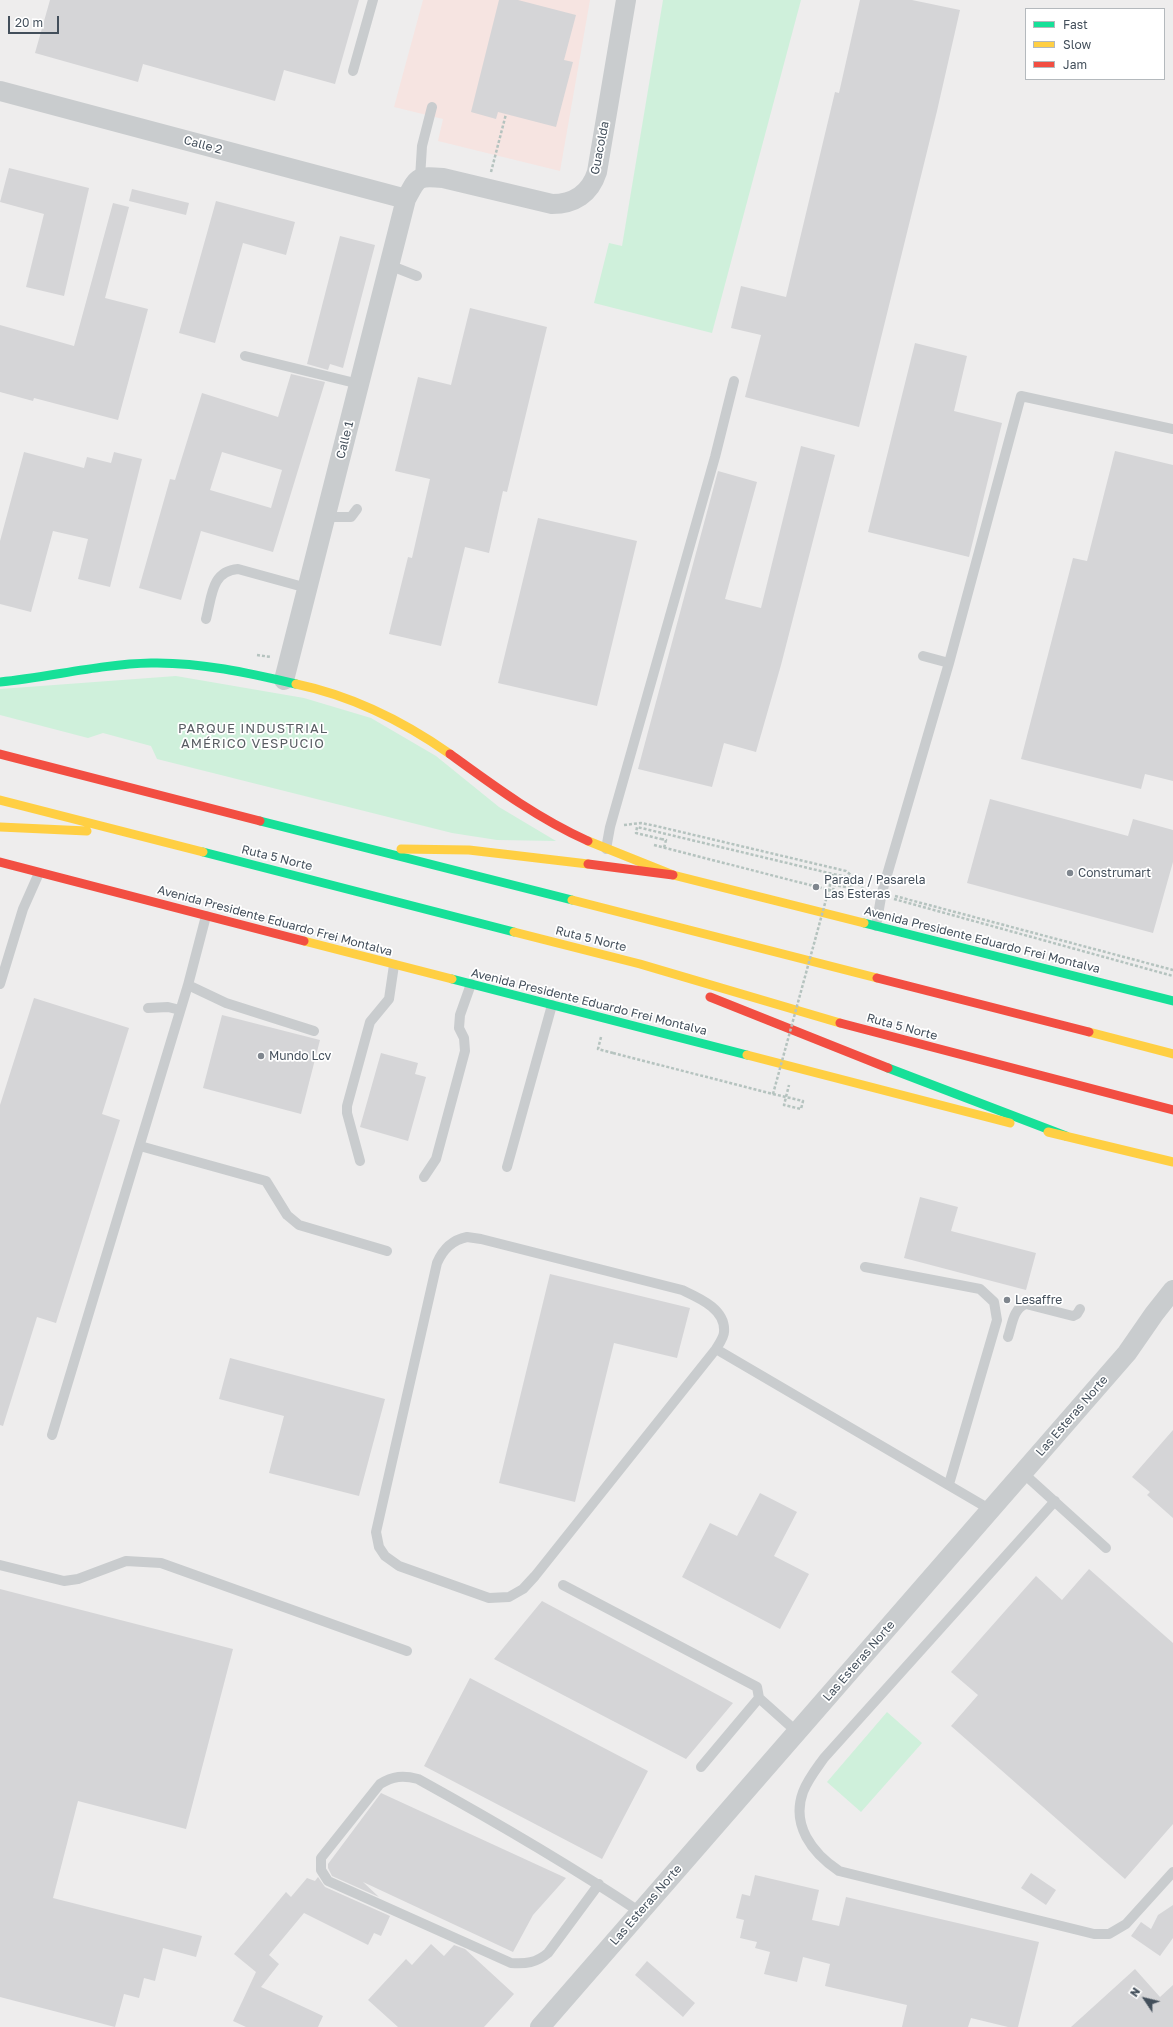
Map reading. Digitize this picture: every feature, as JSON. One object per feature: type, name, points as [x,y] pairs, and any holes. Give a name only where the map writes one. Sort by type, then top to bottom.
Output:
[{"type":"main road","name":"Avenida Presidente Eduardo Frei Montalva","points":[[0,682],[156,663],[218,669],[284,680],[343,696],[390,717],[428,739],[526,808],[562,829],[673,875],[1173,1001]]},
{"type":"main road","points":[[0,754],[1173,1054]]},
{"type":"main road","name":"Ruta 5 Norte","points":[[0,800],[640,964],[857,1028],[1173,1110]]},
{"type":"main road","points":[[0,827],[74,831],[122,831]]},
{"type":"main road","points":[[376,850],[451,848],[511,853],[673,875]]},
{"type":"main road","name":"Avenida Presidente Eduardo Frei Montalva","points":[[0,862],[471,984],[1173,1162]]},
{"type":"main road","points":[[640,964],[698,991],[848,1054],[1066,1136]]},
{"type":"street","name":"Guacolda","points":[[420,178],[443,178],[552,204],[561,204],[578,198],[590,187],[597,172],[626,0]]},
{"type":"street","name":"Calle 2","points":[[0,90],[406,199]]},
{"type":"street","points":[[406,199],[420,178]]},
{"type":"street","name":"Calle 1","points":[[284,680],[406,199]]},
{"type":"street","name":"Las Esteras Norte","points":[[540,2027],[1127,1353],[1173,1290]]},
{"type":"lane","points":[[352,71],[373,0]]},
{"type":"lane","points":[[420,178],[422,146],[432,107]]},
{"type":"lane","points":[[389,265],[417,276]]},
{"type":"lane","points":[[245,356],[359,384]]},
{"type":"lane","points":[[606,848],[610,827],[715,457],[734,381]]},
{"type":"lane","points":[[876,926],[882,892],[949,663],[1021,396],[1173,429]]},
{"type":"lane","points":[[325,517],[351,517],[357,509]]},
{"type":"lane","points":[[206,619],[215,585],[221,574],[228,570],[238,569],[307,588]]},
{"type":"lane","points":[[923,656],[949,663]]},
{"type":"lane","points":[[0,984],[23,909],[39,873]]},
{"type":"lane","points":[[52,1435],[188,985],[206,916]]},
{"type":"lane","points":[[360,1161],[347,1113],[347,1106],[370,1022],[389,999],[394,964]]},
{"type":"lane","points":[[424,1177],[436,1159],[465,1051],[464,1038],[459,1028],[460,1015],[471,984]]},
{"type":"lane","points":[[188,985],[226,1003],[314,1031]]},
{"type":"lane","points":[[507,1167],[552,1004]]},
{"type":"lane","points":[[148,1008],[168,1007],[180,1010]]},
{"type":"lane","points":[[140,1146],[266,1181],[287,1215],[299,1226],[387,1251]]},
{"type":"lane","points":[[474,1238],[682,1290],[705,1301],[722,1317],[724,1332],[716,1349],[523,1589],[509,1597],[488,1598],[399,1566],[385,1556],[379,1547],[376,1532],[437,1263],[440,1255],[452,1242],[459,1239],[474,1238]]},
{"type":"lane","points":[[865,1267],[980,1289],[994,1302],[997,1320],[949,1484]]},
{"type":"lane","points":[[1008,1337],[1015,1313],[1021,1305],[1026,1304],[1073,1316],[1077,1314],[1080,1308]]},
{"type":"lane","points":[[716,1349],[949,1484],[990,1510]]},
{"type":"lane","points":[[1023,1473],[1106,1548]]},
{"type":"lane","points":[[1055,1501],[824,1758],[804,1791],[799,1809],[802,1827],[809,1844],[825,1862],[838,1871],[1094,1934],[1108,1934],[1126,1924],[1173,1872]]},
{"type":"lane","points":[[0,1565],[64,1581],[78,1579],[126,1562],[161,1563],[407,1651]]},
{"type":"lane","points":[[563,1585],[757,1687],[759,1698],[797,1732]]},
{"type":"lane","points":[[701,1767],[759,1698]]},
{"type":"lane","points":[[599,1884],[548,1953],[539,1960],[526,1964],[511,1963],[328,1881],[321,1870],[321,1858],[380,1784],[391,1777],[406,1776],[418,1779],[494,1821],[599,1884],[640,1912]]},
{"type":"path","points":[[486,188],[506,114]]},
{"type":"path","points":[[651,844],[664,848],[833,891],[834,886],[850,888],[853,878],[637,827],[636,833],[666,840],[664,848]]},
{"type":"path","points":[[773,1094],[833,874]]},
{"type":"path","points":[[882,892],[1173,970]]},
{"type":"path","points":[[603,1031],[598,1049],[781,1096],[788,1098],[803,1101],[801,1109],[784,1105],[786,1099],[787,1092],[790,1080]]},
{"type":"shaded area","points":[[423,0],[590,0],[560,171],[438,141],[443,119],[394,107]]},
{"type":"green space","points":[[663,0],[801,0],[712,333],[594,303],[609,243],[622,246]]},
{"type":"green space","points":[[176,676],[304,698],[371,718],[436,756],[499,807],[556,841],[497,840],[452,833],[157,759],[151,746],[103,733],[88,738],[0,715],[0,689]]},
{"type":"green space","points":[[887,1712],[922,1743],[861,1812],[827,1782]]},
{"type":"building","points":[[50,0],[359,0],[335,84],[284,70],[275,101],[143,64],[138,82],[35,53]]},
{"type":"building","points":[[499,0],[518,0],[576,15],[564,60],[573,62],[556,127],[498,112],[496,119],[471,112]]},
{"type":"building","points":[[860,0],[912,0],[960,10],[937,111],[859,427],[745,397],[761,335],[731,328],[741,286],[786,297],[835,92],[839,93]]},
{"type":"building","points":[[9,168],[89,188],[64,296],[26,287],[44,214],[0,202]]},
{"type":"building","points":[[132,189],[189,203],[186,215],[129,201]]},
{"type":"building","points":[[216,201],[295,222],[286,255],[243,243],[215,343],[179,333]]},
{"type":"building","points":[[113,203],[129,207],[105,298],[148,309],[118,420],[34,398],[33,401],[0,392],[0,325],[74,346]]},
{"type":"building","points":[[340,236],[375,245],[343,368],[330,364],[328,370],[307,364]]},
{"type":"building","points":[[470,308],[547,327],[507,492],[503,491],[489,553],[465,547],[441,646],[389,634],[408,557],[412,558],[430,479],[395,471],[418,377],[451,385]]},
{"type":"building","points":[[915,343],[967,356],[954,411],[1002,423],[969,557],[868,532]]},
{"type":"building","points":[[291,374],[325,382],[273,552],[201,531],[181,600],[139,588],[170,479],[175,480],[202,393],[278,417]],"holes":[[[222,452],[282,470],[271,508],[210,490]]]},
{"type":"building","points":[[801,446],[835,455],[781,665],[756,752],[724,743],[712,787],[638,769],[718,471],[757,482],[725,599],[761,608]]},
{"type":"building","points":[[1115,451],[1173,465],[1173,781],[1145,774],[1141,789],[1021,759],[1073,558],[1087,561]]},
{"type":"building","points":[[24,452],[84,468],[87,457],[111,463],[114,452],[142,459],[110,587],[78,579],[88,539],[53,531],[31,612],[0,604],[0,541]]},
{"type":"building","points":[[538,518],[637,541],[597,706],[498,683]]},
{"type":"building","name":"Construmart","points":[[990,799],[1128,836],[1133,819],[1173,830],[1173,862],[1153,933],[967,883]]},
{"type":"building","points":[[34,998],[129,1028],[102,1114],[120,1120],[56,1323],[37,1317],[3,1426],[0,1425],[0,1105]]},
{"type":"building","points":[[222,1015],[320,1040],[301,1114],[203,1088]]},
{"type":"building","points":[[381,1053],[418,1063],[415,1074],[426,1077],[408,1141],[360,1127]]},
{"type":"building","points":[[920,1197],[958,1207],[951,1231],[1036,1253],[1026,1290],[904,1258]]},
{"type":"building","points":[[550,1274],[690,1308],[677,1358],[614,1343],[575,1502],[499,1483]]},
{"type":"building","points":[[230,1358],[385,1399],[359,1496],[269,1473],[284,1416],[219,1399]]},
{"type":"building","points":[[1173,1430],[1173,1518],[1147,1495],[1150,1492],[1132,1477]]},
{"type":"building","points":[[760,1493],[797,1512],[774,1556],[809,1574],[780,1629],[682,1577],[710,1523],[737,1536]]},
{"type":"building","points":[[1089,1569],[1173,1643],[1173,1824],[1125,1879],[951,1726],[978,1695],[951,1672],[1036,1576],[1062,1600]]},
{"type":"building","points":[[0,1589],[233,1649],[186,1829],[78,1801],[53,1898],[202,1936],[196,1957],[163,1948],[155,1981],[144,1978],[139,1998],[124,1994],[115,2027],[0,1997]]},
{"type":"building","points":[[542,1601],[733,1703],[686,1759],[494,1659]]},
{"type":"building","points":[[470,1678],[648,1771],[602,1859],[424,1766]]},
{"type":"building","points":[[381,1793],[566,1878],[533,1915],[513,1952],[363,1882],[379,1897],[332,1876],[328,1868],[328,1864]]},
{"type":"building","points":[[1031,1873],[1056,1890],[1046,1905],[1021,1888]]},
{"type":"building","points":[[755,1875],[819,1890],[812,1920],[839,1926],[846,1897],[1039,1942],[1018,2027],[1008,2027],[971,2018],[968,2027],[902,2027],[907,2005],[825,1986],[830,1964],[803,1957],[797,1982],[764,1974],[770,1952],[755,1948],[757,1942],[740,1938],[744,1920],[736,1918],[742,1894],[750,1896]]},
{"type":"building","points":[[318,1877],[325,1887],[390,1916],[381,1936],[374,1933],[368,1945],[304,1913],[269,1955],[279,1964],[261,1987],[323,2016],[318,2027],[246,2027],[233,2021],[256,1972],[234,1954],[286,1892],[291,1897],[307,1878],[315,1881]]},
{"type":"building","points":[[1173,1905],[1173,1938],[1160,1956],[1131,1936],[1141,1922],[1151,1929],[1158,1915]]},
{"type":"building","points":[[431,1944],[444,1956],[454,1945],[465,1949],[514,1994],[484,2027],[398,2027],[368,2000],[406,1959],[412,1965]]},
{"type":"building","points":[[647,1961],[695,2003],[683,2017],[635,1975]]},
{"type":"building","points":[[1135,1969],[1160,1997],[1173,1985],[1173,2027],[1071,2027]]},
{"type":"traffic: fast","points":[[0,682],[94,668],[132,664],[169,663],[206,666],[296,684]]},
{"type":"traffic: fast","points":[[260,821],[572,900]]},
{"type":"traffic: fast","points":[[203,852],[514,932]]},
{"type":"traffic: fast","points":[[864,923],[1173,1001]]},
{"type":"traffic: fast","points":[[452,979],[747,1055]]},
{"type":"traffic: fast","points":[[888,1068],[1066,1136]]},
{"type":"traffic: slow","points":[[296,684],[338,695],[377,711],[414,731],[450,754]]},
{"type":"traffic: slow","points":[[0,800],[203,852]]},
{"type":"traffic: slow","points":[[0,827],[87,831]]},
{"type":"traffic: slow","points":[[588,841],[673,875],[864,923]]},
{"type":"traffic: slow","points":[[401,849],[469,850],[588,864]]},
{"type":"traffic: slow","points":[[572,900],[877,978]]},
{"type":"traffic: slow","points":[[514,932],[640,964],[840,1023]]},
{"type":"traffic: slow","points":[[304,941],[452,979]]},
{"type":"traffic: slow","points":[[1089,1032],[1173,1054]]},
{"type":"traffic: slow","points":[[747,1055],[1010,1123]]},
{"type":"traffic: slow","points":[[1048,1132],[1173,1162]]},
{"type":"traffic: jam","points":[[0,754],[260,821]]},
{"type":"traffic: jam","points":[[450,754],[500,790],[534,812],[588,841]]},
{"type":"traffic: jam","points":[[0,862],[304,941]]},
{"type":"traffic: jam","points":[[588,864],[673,875]]},
{"type":"traffic: jam","points":[[877,978],[1089,1032]]},
{"type":"traffic: jam","points":[[710,997],[888,1068]]},
{"type":"traffic: jam","points":[[840,1023],[1173,1110]]},
{"type":"place","name":"Construmart","points":[[1070,873]]},
{"type":"place","name":"Parada / Pasarela Las Esteras","points":[[816,887]]},
{"type":"place","name":"Mundo Lcv","points":[[261,1056]]},
{"type":"place","name":"Lesaffre","points":[[1007,1300]]},
{"type":"district","name":"PARQUE INDUSTRIAL AMÉRICO VESPUCIO","points":[[253,736]]}]
